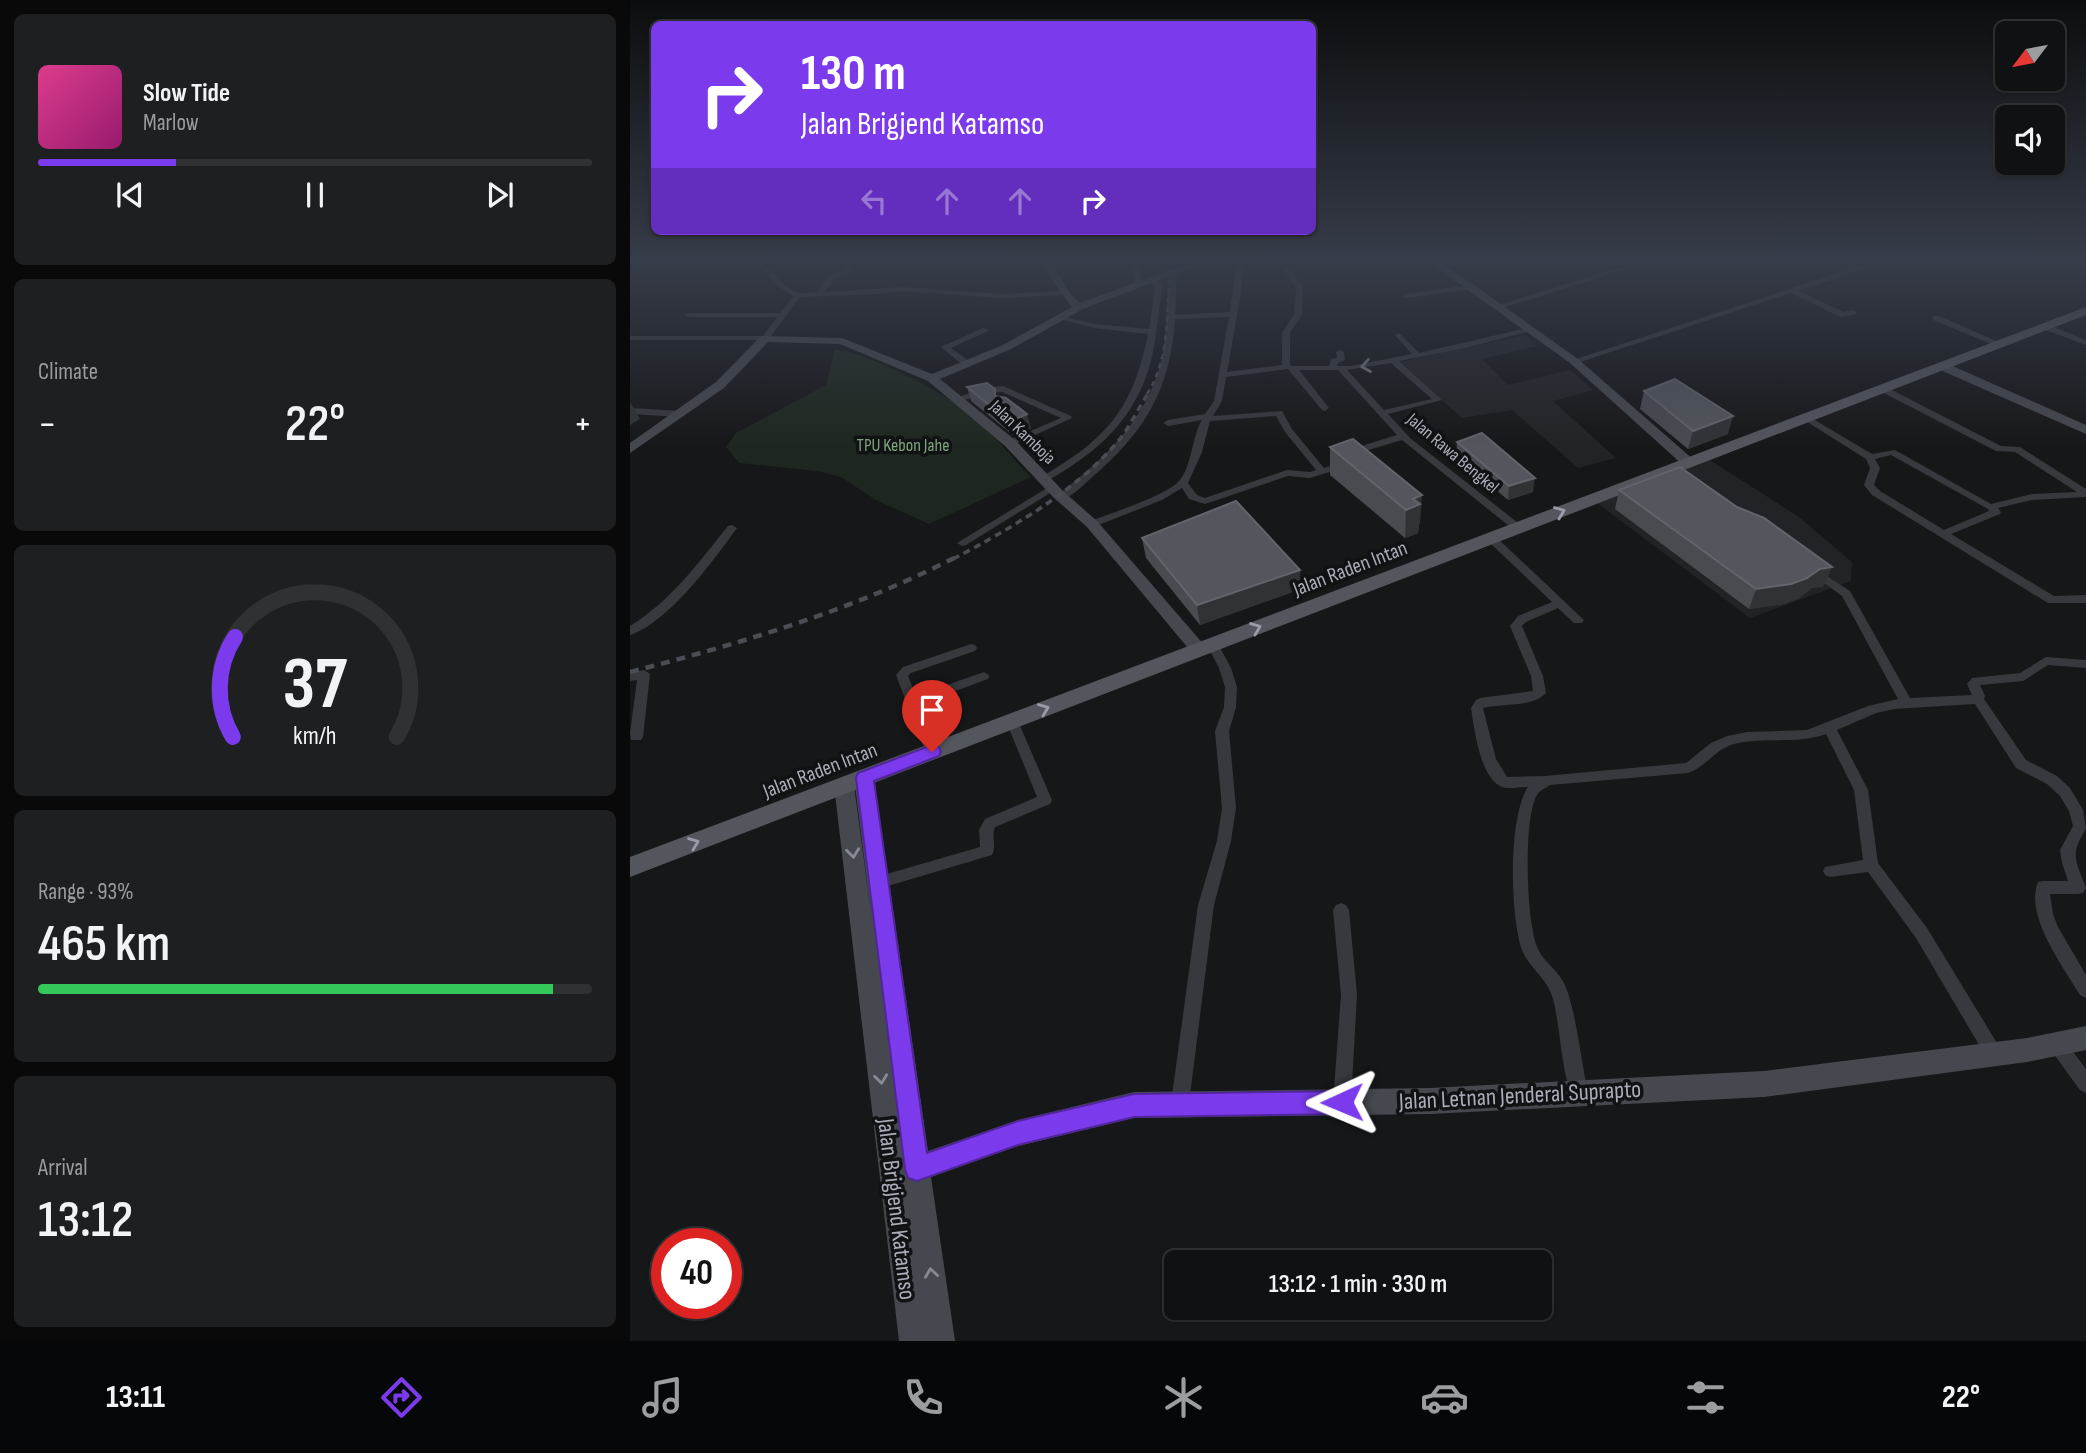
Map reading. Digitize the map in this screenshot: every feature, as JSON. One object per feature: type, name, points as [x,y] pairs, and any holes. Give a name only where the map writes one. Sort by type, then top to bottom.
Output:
[{"type":"main road","name":"Jalan Raden Intan","points":[[630,867],[1491,538],[1673,477],[1689,463],[2055,324]]},
{"type":"street","points":[[630,449],[720,385],[777,324]]},
{"type":"street","points":[[932,378],[1018,342],[1051,324]]},
{"type":"street","points":[[1084,324],[1153,332]]},
{"type":"street","points":[[1053,488],[1075,462],[1099,444],[1123,414],[1138,388],[1154,324]]},
{"type":"street","points":[[962,543],[1120,446],[1145,414],[1164,369],[1168,324]]},
{"type":"street","points":[[1092,524],[1167,494],[1183,483],[1208,418],[1218,401],[1232,324]]},
{"type":"street","points":[[1292,324],[1286,332],[1290,368],[1325,408]]},
{"type":"street","points":[[1520,324],[1574,361],[1689,463]]},
{"type":"street","points":[[1574,361],[1691,324]]},
{"type":"street","points":[[1950,324],[1999,344]]},
{"type":"street","points":[[2046,327],[2086,343]]},
{"type":"street","points":[[1222,374],[1290,368],[1337,369],[1418,356],[1528,329]]},
{"type":"street","points":[[967,364],[945,347],[985,330]]},
{"type":"street","points":[[1399,335],[1418,356]]},
{"type":"street","points":[[630,338],[765,338]]},
{"type":"street","name":"Jalan Kamboja","points":[[765,338],[838,340],[932,378],[982,415],[1092,524],[1206,648]]},
{"type":"street","points":[[1337,369],[1334,361],[1341,360],[1340,352]]},
{"type":"street","points":[[1382,413],[1438,400],[1394,360]]},
{"type":"street","points":[[1942,366],[2086,430]]},
{"type":"street","name":"Jalan Rawa Bengkel","points":[[1337,369],[1405,436],[1518,528]]},
{"type":"street","points":[[958,399],[986,390],[1003,389],[1066,416],[1068,420],[1010,443]]},
{"type":"street","points":[[1883,389],[1999,449],[2017,449],[2086,493]]},
{"type":"street","points":[[1014,402],[1025,398]]},
{"type":"street","points":[[630,411],[682,414]]},
{"type":"street","points":[[1168,423],[1279,413],[1288,430],[1323,472]]},
{"type":"street","points":[[1805,418],[1870,457],[1875,468],[1869,485],[1871,489],[2052,600],[2086,599]]},
{"type":"street","points":[[1183,483],[1193,497],[1205,501],[1287,474],[1310,475],[1323,472],[1366,457],[1358,450],[1405,436]]},
{"type":"street","points":[[1870,457],[1892,452],[1996,512],[1943,534]]},
{"type":"street","points":[[1990,507],[2032,497],[2086,493]]},
{"type":"street","points":[[630,631],[665,606],[732,528]]},
{"type":"street","points":[[1491,538],[1578,620]]},
{"type":"street","points":[[1804,564],[1846,594],[1906,702]]},
{"type":"street","points":[[1559,603],[1522,619],[1516,626],[1537,676],[1540,693],[1532,697],[1480,703],[1477,708],[1489,758],[1498,779],[1504,782],[1545,781],[1688,768],[1705,759],[1714,747],[1728,740],[1754,735],[1801,735],[1830,729],[1879,707],[1906,702],[1978,699]]},
{"type":"street","points":[[932,752],[902,676],[907,670],[971,648]]},
{"type":"street","points":[[1180,1103],[1206,905],[1211,878],[1225,841],[1230,801],[1222,731],[1227,723],[1232,694],[1228,670],[1206,648]]},
{"type":"street","points":[[2086,664],[2046,661],[2024,677],[1976,681],[1973,684],[1978,699],[2021,764],[2052,780],[2076,810],[2080,827],[2070,839],[2066,854],[2078,888],[2043,887],[2042,892],[2044,908],[2054,934],[2086,990]]},
{"type":"street","points":[[630,677],[644,674],[636,737]]},
{"type":"street","points":[[913,702],[984,676]]},
{"type":"street","points":[[878,883],[987,851],[986,830],[990,823],[1045,800],[1012,721]]},
{"type":"street","points":[[1830,729],[1861,790],[1871,865],[1898,897],[1925,938],[1994,1054]]},
{"type":"street","points":[[1545,781],[1530,793],[1524,817],[1521,859],[1523,908],[1530,948],[1557,985],[1578,1093]]},
{"type":"street","name":"Jalan Brigjend Katamso","points":[[854,782],[878,883],[905,1173],[914,1341]]},
{"type":"street","name":"Jalan Brigjend Katamso","points":[[854,782],[905,1173],[940,1341]]},
{"type":"street","points":[[1830,872],[1871,865]]},
{"type":"street","points":[[1342,911],[1349,995],[1342,1102]]},
{"type":"street","name":"Jalan Letnan Jenderal Suprapto","points":[[905,1173],[1018,1133],[1134,1105],[1430,1101],[1764,1084],[1994,1054],[2086,1038]]},
{"type":"street","points":[[2056,1043],[2086,1084]]},
{"type":"shaded area","points":[[1525,335],[1537,346],[1482,359],[1508,385],[1570,370],[1593,390],[1553,401],[1616,458],[1578,468],[1512,410],[1462,418],[1400,362]]},
{"type":"shaded area","points":[[1710,460],[1799,517],[1852,562],[1851,581],[1750,618],[1597,503]]},
{"type":"green space","name":"TPU Kebon Jahe","points":[[835,350],[865,357],[955,403],[984,426],[1031,477],[929,524],[876,500],[841,477],[817,471],[739,463],[726,447],[736,433],[826,385]]},
{"type":"building","points":[[1675,379],[1733,416],[1693,431],[1644,391]]},
{"type":"building","points":[[987,383],[995,389],[995,396],[1006,398],[1027,414],[1010,422],[967,387]]},
{"type":"building","points":[[1482,433],[1535,478],[1509,486],[1457,442]]},
{"type":"building","points":[[1353,439],[1422,495],[1413,499],[1420,504],[1406,510],[1330,447]]},
{"type":"building","points":[[1680,467],[1737,507],[1764,518],[1832,567],[1820,569],[1791,584],[1756,589],[1619,490]]},
{"type":"building","points":[[1236,501],[1300,570],[1197,605],[1142,538]]},
{"type":"railway","points":[[1147,394],[1161,363],[1167,324]]},
{"type":"railway","points":[[953,559],[1042,507],[1084,475],[1120,439],[1149,392]]},
{"type":"railway","points":[[630,672],[796,624],[877,593],[956,557]]},
{"type":"route","points":[[932,752],[864,778],[917,1169],[1018,1133],[1134,1105],[1342,1102]]}]
